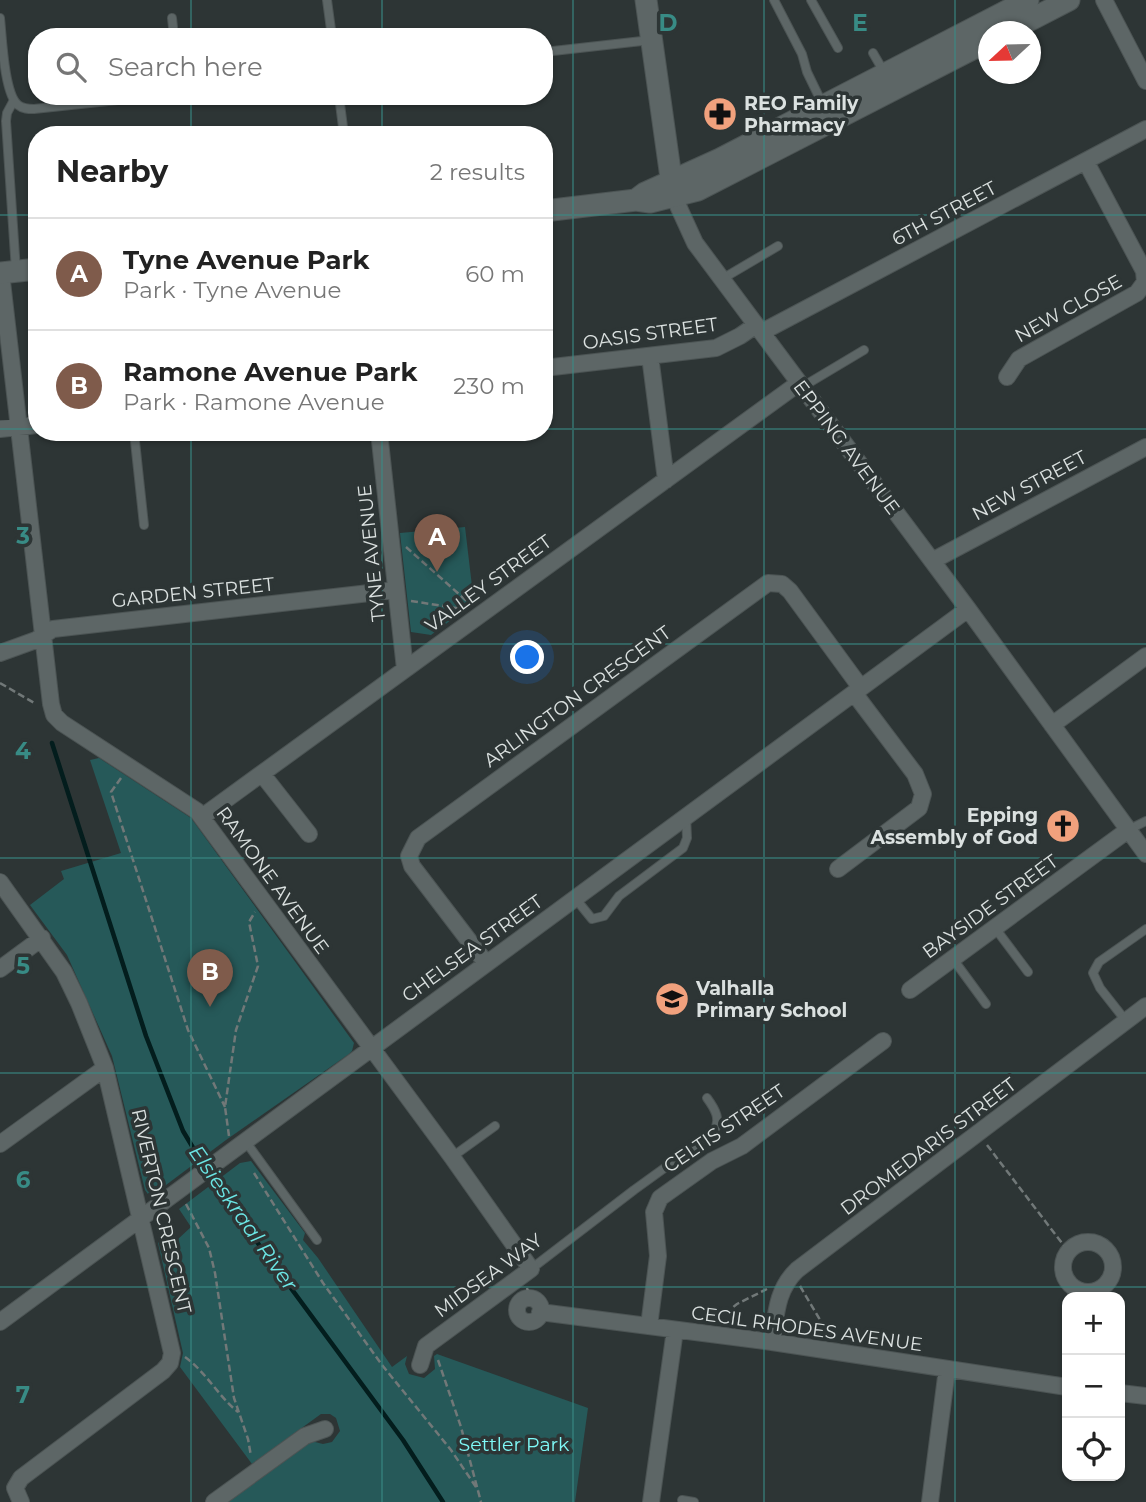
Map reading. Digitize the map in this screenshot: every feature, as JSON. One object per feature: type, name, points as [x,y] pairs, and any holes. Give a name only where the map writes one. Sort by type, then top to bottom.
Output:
[{"type":"street","name":"EPPING AVENUE","points":[[646,0],[672,189],[695,243],[968,609],[1146,854]]},
{"type":"street","points":[[672,189],[720,159],[1028,0]]},
{"type":"street","points":[[1028,21],[1069,0]]},
{"type":"street","points":[[1104,0],[1146,81]]},
{"type":"street","points":[[553,210],[636,200],[645,193],[704,187],[978,47]]},
{"type":"street","name":"6TH STREET","points":[[759,329],[1146,129]]},
{"type":"street","name":"NEW CLOSE","points":[[1007,377],[1019,359],[1035,348],[1133,296],[1143,286],[1144,271],[1086,162]]},
{"type":"street","points":[[14,271],[6,362],[20,427],[54,715]]},
{"type":"street","name":"OASIS STREET","points":[[553,367],[716,348],[759,329]]},
{"type":"street","points":[[650,356],[666,480]]},
{"type":"street","name":"VALLEY STREET","points":[[202,817],[800,385]]},
{"type":"street","points":[[0,429],[28,426]]},
{"type":"street","name":"TYNE AVENUE","points":[[380,441],[400,595],[405,669]]},
{"type":"street","name":"NEW STREET","points":[[932,561],[1146,447]]},
{"type":"street","name":"ARLINGTON CRESCENT","points":[[486,964],[412,866],[411,848],[418,838],[768,583],[782,584],[790,592],[858,690]]},
{"type":"street","name":"GARDEN STREET","points":[[0,653],[36,640],[52,629],[400,595]]},
{"type":"street","name":"CHELSEA STREET","points":[[0,1322],[141,1218],[184,1195],[237,1144],[968,609]]},
{"type":"street","points":[[1052,725],[1146,656]]},
{"type":"street","points":[[838,869],[919,808],[923,794],[915,774],[858,690]]},
{"type":"street","name":"RAMONE AVENUE","points":[[54,715],[62,723],[197,811],[452,1157],[531,1269]]},
{"type":"street","points":[[262,774],[309,834]]},
{"type":"street","name":"BAYSIDE STREET","points":[[910,990],[1128,830]]},
{"type":"street","name":"RIVERTON CRESCENT","points":[[0,882],[42,938],[69,982],[105,1068],[171,1344],[170,1363],[156,1377],[21,1478],[16,1488],[20,1502]]},
{"type":"street","points":[[0,969],[42,938]]},
{"type":"street","name":"DROMEDARIS STREET","points":[[791,1276],[1146,1006]]},
{"type":"street","name":"CELTIS STREET","points":[[649,1326],[658,1256],[654,1212],[660,1198],[712,1161],[741,1146],[883,1041]]},
{"type":"street","points":[[0,1144],[105,1068]]},
{"type":"street","points":[[1081,1292],[1063,1274],[1063,1259],[1076,1244],[1091,1242],[1105,1249],[1111,1257],[1112,1273],[1108,1282],[1092,1292]]},
{"type":"street","name":"MIDSEA WAY","points":[[420,1365],[426,1346],[531,1269]]},
{"type":"street","points":[[772,1342],[779,1297],[791,1276]]},
{"type":"street","name":"CECIL RHODES AVENUE","points":[[540,1311],[772,1342],[1062,1386]]},
{"type":"street","points":[[651,1502],[675,1330]]},
{"type":"street","points":[[930,1502],[947,1369]]},
{"type":"street","points":[[1125,1394],[1146,1396]]},
{"type":"street","points":[[214,1502],[305,1436],[325,1429]]},
{"type":"lane","points":[[327,0],[331,28]]},
{"type":"lane","points":[[774,0],[802,54],[807,72],[823,105]]},
{"type":"lane","points":[[811,0],[838,48]]},
{"type":"lane","points":[[0,18],[9,84],[14,100],[25,108],[34,109],[71,105]]},
{"type":"lane","points":[[172,18],[173,28]]},
{"type":"lane","points":[[553,51],[651,40]]},
{"type":"lane","points":[[873,53],[885,74]]},
{"type":"lane","points":[[14,100],[6,121],[14,271]]},
{"type":"lane","points":[[340,105],[343,126]]},
{"type":"lane","points":[[722,279],[778,246]]},
{"type":"lane","points":[[800,385],[864,350]]},
{"type":"lane","points":[[135,441],[144,525]]},
{"type":"lane","points":[[575,898],[592,919],[604,916],[619,896],[683,848],[687,838],[687,816]]},
{"type":"lane","points":[[1128,830],[1146,821]]},
{"type":"lane","points":[[995,928],[1028,972]]},
{"type":"lane","points":[[1126,1021],[1100,988],[1093,973],[1100,962],[1146,929]]},
{"type":"lane","points":[[953,959],[986,1004]]},
{"type":"lane","name":"MIDSEA WAY","points":[[531,1269],[715,1131],[718,1118],[707,1098]]},
{"type":"lane","points":[[452,1157],[495,1126]]},
{"type":"lane","points":[[237,1144],[317,1240]]},
{"type":"lane","points":[[682,1500],[694,1502]]},
{"type":"path","points":[[401,543],[471,605]]},
{"type":"path","points":[[400,595],[471,610]]},
{"type":"path","points":[[0,683],[54,715]]},
{"type":"path","points":[[128,766],[111,792],[188,1030],[225,1107],[237,1144]]},
{"type":"path","points":[[225,1107],[236,1030],[258,966],[249,922],[262,900]]},
{"type":"path","points":[[978,1134],[1068,1251]]},
{"type":"path","points":[[251,1169],[323,1283],[478,1490]]},
{"type":"path","points":[[184,1195],[209,1248],[234,1398],[248,1439],[250,1463]]},
{"type":"path","points":[[699,1333],[737,1304],[791,1276],[839,1353]]},
{"type":"path","points":[[180,1355],[200,1370],[238,1412]]},
{"type":"path","points":[[437,1358],[461,1427],[481,1502]]},
{"type":"green space","points":[[465,527],[474,603],[431,635],[411,632],[400,533]]},
{"type":"green space","points":[[99,758],[191,818],[354,1043],[349,1054],[150,1197],[145,1190],[112,1056],[67,955],[30,905],[64,879],[61,871],[121,853],[90,760]]},
{"type":"green space","name":"Settler Park","points":[[251,1161],[305,1233],[303,1240],[392,1367],[407,1356],[405,1364],[409,1374],[424,1378],[435,1369],[434,1356],[437,1354],[588,1408],[575,1502],[228,1502],[311,1441],[323,1444],[332,1442],[340,1431],[336,1418],[330,1414],[321,1414],[252,1464],[180,1367],[183,1353],[158,1243],[169,1231],[177,1240],[191,1227],[179,1209],[240,1163]]},
{"type":"waterway","name":"Elsieskraal River","points":[[52,743],[146,1036],[183,1131],[204,1166]]},
{"type":"waterway","name":"Elsieskraal River","points":[[209,1173],[220,1192],[403,1440],[443,1502]]},
{"type":"place","name":"REO Family Pharmacy","points":[[720,114]]},
{"type":"place","name":"Tyne Avenue Park","points":[[437,572]]},
{"type":"place","name":"Epping Assembly of God","points":[[1063,826]]},
{"type":"place","name":"Valhalla Primary School","points":[[672,999]]},
{"type":"place","name":"Ramone Avenue Park","points":[[210,1007]]}]
